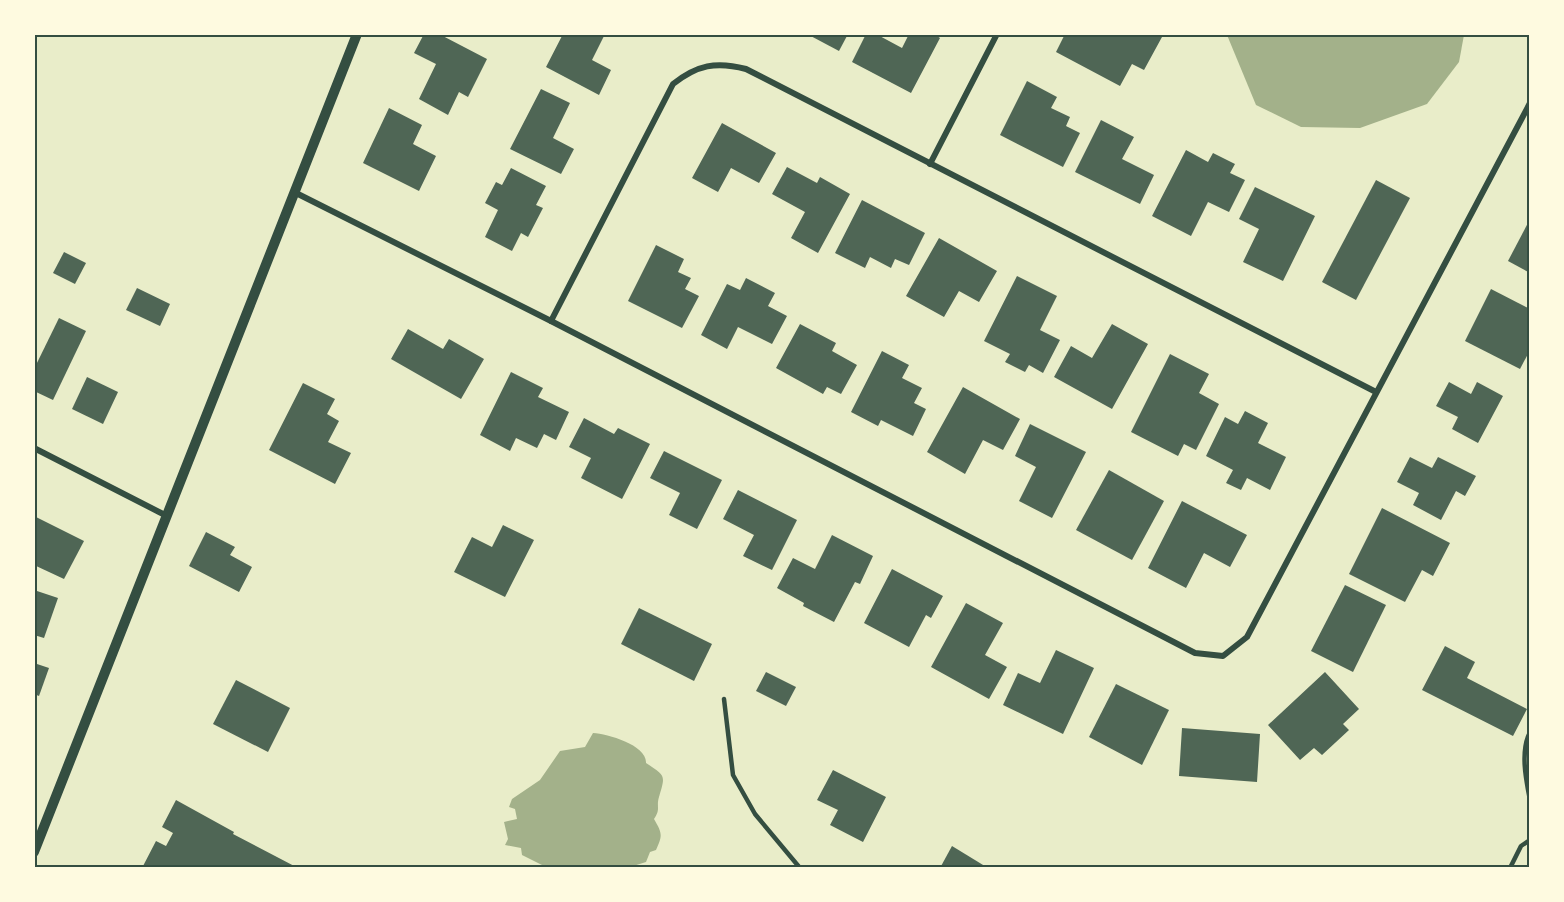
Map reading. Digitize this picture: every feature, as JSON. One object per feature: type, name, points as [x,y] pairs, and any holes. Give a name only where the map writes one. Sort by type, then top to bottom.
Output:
[{"type":"street","points":[[34,852],[357,34]]},
{"type":"street","points":[[930,164],[997,34]]},
{"type":"street","points":[[551,321],[673,84],[691,70],[708,64],[727,64],[746,69],[1376,392]]},
{"type":"street","points":[[296,193],[551,321],[1195,653],[1222,656],[1247,637],[1530,103]]},
{"type":"street","points":[[34,448],[165,516]]},
{"type":"lane","points":[[724,699],[733,775],[755,814],[800,867]]},
{"type":"lane","points":[[1530,732],[1526,739],[1526,773],[1530,800]]},
{"type":"lane","points":[[1510,867],[1521,846],[1530,840]]},
{"type":"shaded area","points":[[1227,34],[1464,35],[1459,62],[1427,104],[1360,128],[1301,127],[1256,105]]},
{"type":"shaded area","points":[[593,733],[617,738],[634,746],[645,757],[646,763],[662,776],[663,784],[654,819],[661,834],[656,850],[650,852],[646,862],[630,867],[546,867],[522,855],[521,848],[505,845],[508,839],[504,822],[517,819],[515,809],[509,807],[512,799],[540,780],[560,751],[585,747]]},
{"type":"building","points":[[424,34],[439,34],[487,59],[468,97],[459,92],[448,115],[419,99],[436,64],[414,53]]},
{"type":"building","points":[[563,34],[605,34],[592,60],[611,70],[599,95],[546,67]]},
{"type":"building","points":[[807,34],[848,34],[839,51]]},
{"type":"building","points":[[866,34],[876,34],[902,48],[909,34],[934,34],[940,38],[911,93],[852,62]]},
{"type":"building","points":[[1065,34],[1159,34],[1162,37],[1144,70],[1132,64],[1120,86],[1056,52]]},
{"type":"building","points":[[1027,81],[1057,97],[1051,108],[1070,117],[1066,126],[1080,133],[1063,167],[1000,135]]},
{"type":"building","points":[[541,89],[570,103],[553,138],[574,149],[561,174],[510,149]]},
{"type":"building","points":[[389,108],[422,125],[413,144],[436,156],[419,191],[363,163]]},
{"type":"building","points":[[1101,120],[1134,137],[1122,159],[1154,175],[1140,204],[1075,172]]},
{"type":"building","points":[[722,123],[776,153],[759,183],[731,168],[718,192],[692,178]]},
{"type":"building","points":[[1186,150],[1208,162],[1213,153],[1235,164],[1230,173],[1245,180],[1229,212],[1208,202],[1191,236],[1152,216]]},
{"type":"building","points":[[787,167],[817,183],[820,177],[850,194],[818,253],[791,238],[805,212],[772,194]]},
{"type":"building","points":[[511,168],[546,186],[536,205],[543,208],[528,237],[521,233],[512,251],[485,237],[498,210],[485,203],[496,182],[502,185]]},
{"type":"building","points":[[1376,180],[1410,198],[1356,300],[1322,282]]},
{"type":"building","points":[[1255,187],[1315,216],[1283,281],[1243,262],[1259,229],[1239,219]]},
{"type":"building","points":[[862,200],[925,233],[909,265],[895,259],[891,268],[870,257],[865,268],[835,253]]},
{"type":"building","points":[[1530,219],[1530,273],[1508,261]]},
{"type":"building","points":[[939,238],[997,271],[979,302],[959,291],[944,317],[906,296]]},
{"type":"building","points":[[656,245],[684,259],[678,272],[691,278],[685,289],[699,296],[682,328],[628,301]]},
{"type":"building","points":[[64,252],[86,263],[75,284],[53,273]]},
{"type":"building","points":[[1017,276],[1057,296],[1040,330],[1060,340],[1043,373],[1029,365],[1025,372],[1005,362],[1010,354],[984,341]]},
{"type":"building","points":[[746,278],[775,293],[768,306],[787,316],[772,344],[738,327],[727,349],[701,335],[727,284],[740,290]]},
{"type":"building","points":[[137,288],[170,304],[160,326],[126,310]]},
{"type":"building","points":[[1491,289],[1530,309],[1530,350],[1520,369],[1465,341]]},
{"type":"building","points":[[59,318],[86,331],[53,400],[34,391],[34,369]]},
{"type":"building","points":[[800,324],[836,343],[832,351],[857,365],[841,394],[827,387],[823,394],[776,368]]},
{"type":"building","points":[[1112,324],[1148,344],[1112,409],[1054,377],[1071,346],[1092,358]]},
{"type":"building","points":[[408,329],[443,349],[449,339],[484,359],[461,399],[391,359]]},
{"type":"building","points":[[882,351],[909,365],[902,378],[922,388],[914,403],[926,409],[913,436],[881,420],[878,426],[851,412]]},
{"type":"building","points":[[1170,354],[1209,374],[1199,393],[1219,404],[1196,450],[1184,444],[1178,456],[1131,432]]},
{"type":"building","points":[[511,372],[543,388],[538,397],[569,412],[556,440],[544,434],[537,448],[516,438],[510,451],[480,435]]},
{"type":"building","points":[[87,377],[118,392],[103,424],[72,409]]},
{"type":"building","points":[[1449,382],[1471,394],[1477,382],[1503,396],[1478,443],[1452,429],[1458,417],[1436,406]]},
{"type":"building","points":[[303,383],[335,399],[327,414],[339,421],[328,442],[351,453],[335,484],[269,450]]},
{"type":"building","points":[[963,387],[1020,419],[1003,450],[983,440],[965,474],[927,452]]},
{"type":"building","points":[[1245,411],[1268,423],[1258,443],[1286,457],[1270,490],[1247,478],[1241,490],[1226,483],[1233,470],[1206,456],[1225,417],[1238,424]]},
{"type":"building","points":[[584,418],[614,434],[618,428],[650,444],[622,499],[581,478],[591,458],[569,447]]},
{"type":"building","points":[[1030,424],[1086,452],[1052,518],[1019,501],[1036,467],[1015,456]]},
{"type":"building","points":[[664,451],[722,480],[697,529],[669,515],[680,493],[650,478]]},
{"type":"building","points":[[1410,457],[1432,468],[1438,457],[1476,476],[1465,496],[1456,491],[1441,520],[1413,505],[1419,493],[1397,482]]},
{"type":"building","points":[[1109,470],[1164,501],[1132,560],[1076,530]]},
{"type":"building","points":[[738,490],[797,520],[772,570],[743,556],[754,535],[723,519]]},
{"type":"building","points":[[1182,501],[1247,535],[1230,567],[1204,553],[1186,588],[1148,568]]},
{"type":"building","points":[[1382,508],[1450,543],[1433,576],[1422,570],[1405,602],[1349,574]]},
{"type":"building","points":[[34,516],[84,541],[64,579],[34,565]]},
{"type":"building","points":[[503,525],[534,540],[505,597],[454,572],[472,537],[492,547]]},
{"type":"building","points":[[206,532],[235,547],[230,555],[252,567],[239,592],[189,566]]},
{"type":"building","points":[[832,535],[873,556],[860,584],[855,582],[834,622],[803,606],[804,603],[777,588],[793,558],[815,569]]},
{"type":"building","points":[[892,569],[943,596],[931,618],[926,615],[909,647],[864,623]]},
{"type":"building","points":[[1345,585],[1386,605],[1353,672],[1311,651]]},
{"type":"building","points":[[34,590],[58,598],[44,638],[34,635]]},
{"type":"building","points":[[966,603],[1003,623],[985,655],[1007,667],[989,699],[931,667]]},
{"type":"building","points":[[639,608],[712,644],[694,681],[621,644]]},
{"type":"building","points":[[1445,646],[1475,662],[1467,678],[1527,709],[1513,736],[1422,690]]},
{"type":"building","points":[[1056,650],[1094,668],[1063,734],[1003,705],[1018,673],[1040,683]]},
{"type":"building","points":[[34,663],[49,668],[39,696],[34,694]]},
{"type":"building","points":[[766,672],[796,687],[786,706],[756,691]]},
{"type":"building","points":[[1325,672],[1359,709],[1343,724],[1349,730],[1322,755],[1314,748],[1300,760],[1268,725]]},
{"type":"building","points":[[236,680],[290,708],[268,752],[213,724]]},
{"type":"building","points":[[1116,684],[1169,710],[1142,765],[1089,737]]},
{"type":"building","points":[[1182,728],[1260,734],[1257,782],[1179,776]]},
{"type":"building","points":[[833,770],[886,797],[863,842],[830,825],[838,810],[817,800]]},
{"type":"building","points":[[176,800],[234,832],[233,834],[298,868],[142,868],[156,841],[166,846],[173,833],[162,827]]},
{"type":"building","points":[[952,846],[988,868],[940,868]]}]
